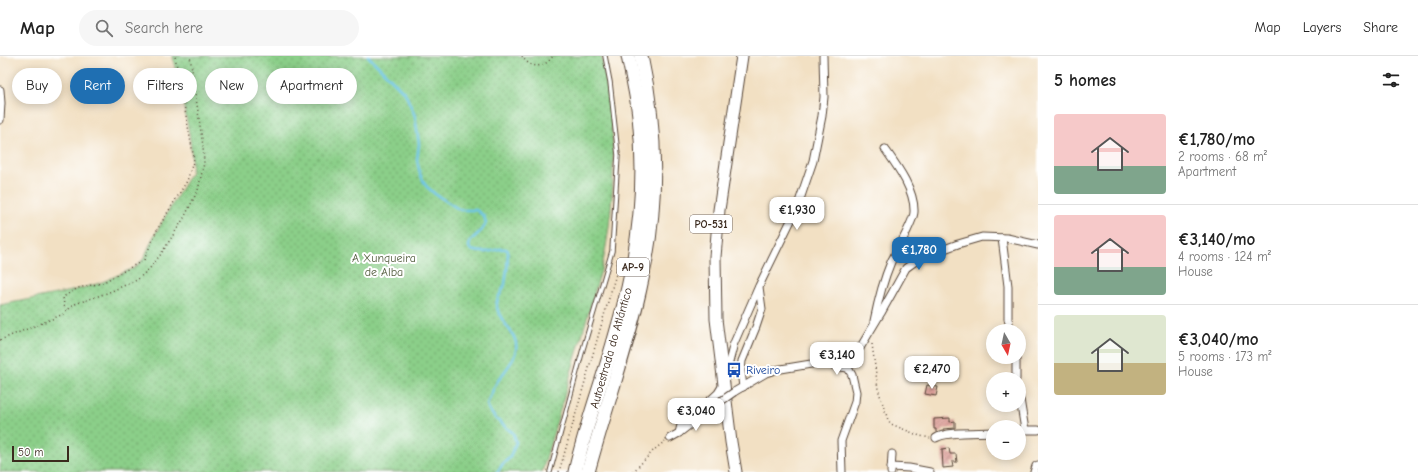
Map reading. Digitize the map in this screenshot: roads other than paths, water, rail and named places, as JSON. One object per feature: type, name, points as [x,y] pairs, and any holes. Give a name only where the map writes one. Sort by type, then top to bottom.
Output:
[{"type":"highway","name":"Autoestrada do Atlántico","points":[[575,472],[619,325],[632,270],[640,217],[642,150],[639,115],[628,56]]},
{"type":"highway","name":"Autoestrada do Atlántico","points":[[588,472],[634,316],[649,238],[653,203],[653,149],[647,86],[641,56]]},
{"type":"main road","name":"PO-531","points":[[736,56],[711,221],[708,273],[709,302],[721,389],[736,472]]},
{"type":"main road","name":"PO-531","points":[[729,472],[723,436],[716,319],[715,257],[722,188],[742,56]]},
{"type":"street","points":[[679,433],[682,421],[706,404],[721,389],[734,343],[759,286],[797,208],[813,161],[822,116],[824,97],[823,56]]},
{"type":"street","points":[[0,90],[0,120]]},
{"type":"street","points":[[873,327],[880,295],[890,263],[914,214],[914,203],[902,173],[885,149]]},
{"type":"street","points":[[848,368],[906,268],[920,258],[982,237],[1002,238],[1038,245]]},
{"type":"street","points":[[1002,238],[1008,286],[1009,324]]},
{"type":"street","points":[[743,387],[741,371],[742,361],[762,309],[759,286]]},
{"type":"street","points":[[670,438],[734,392],[766,373],[775,370],[823,362],[848,368]]},
{"type":"street","points":[[842,472],[841,441],[855,402],[856,392],[852,375],[848,368]]},
{"type":"street","points":[[1026,430],[1038,430]]},
{"type":"street","points":[[936,438],[949,434],[986,432]]},
{"type":"street","points":[[892,454],[891,470],[909,468],[930,472]]},
{"type":"street","points":[[1034,472],[1036,466],[1038,465]]},
{"type":"lane","points":[[550,472],[583,349],[612,251],[618,155],[610,82],[605,56]]},
{"type":"waterway","points":[[368,56],[405,93],[415,116],[419,144],[417,160],[420,174],[426,186],[435,194],[460,210],[476,210],[484,216],[486,223],[482,230],[470,241],[469,247],[471,250],[488,252],[506,249],[508,251],[505,284],[498,298],[497,307],[502,319],[513,335],[516,347],[512,361],[497,382],[487,404],[489,410],[496,419],[513,433],[516,442],[510,457],[496,472]]},
{"type":"place","name":"Riveiro","points":[[734,370]]},
{"type":"park label","name":"A Xunqueira de Alba","points":[[384,265]]}]
